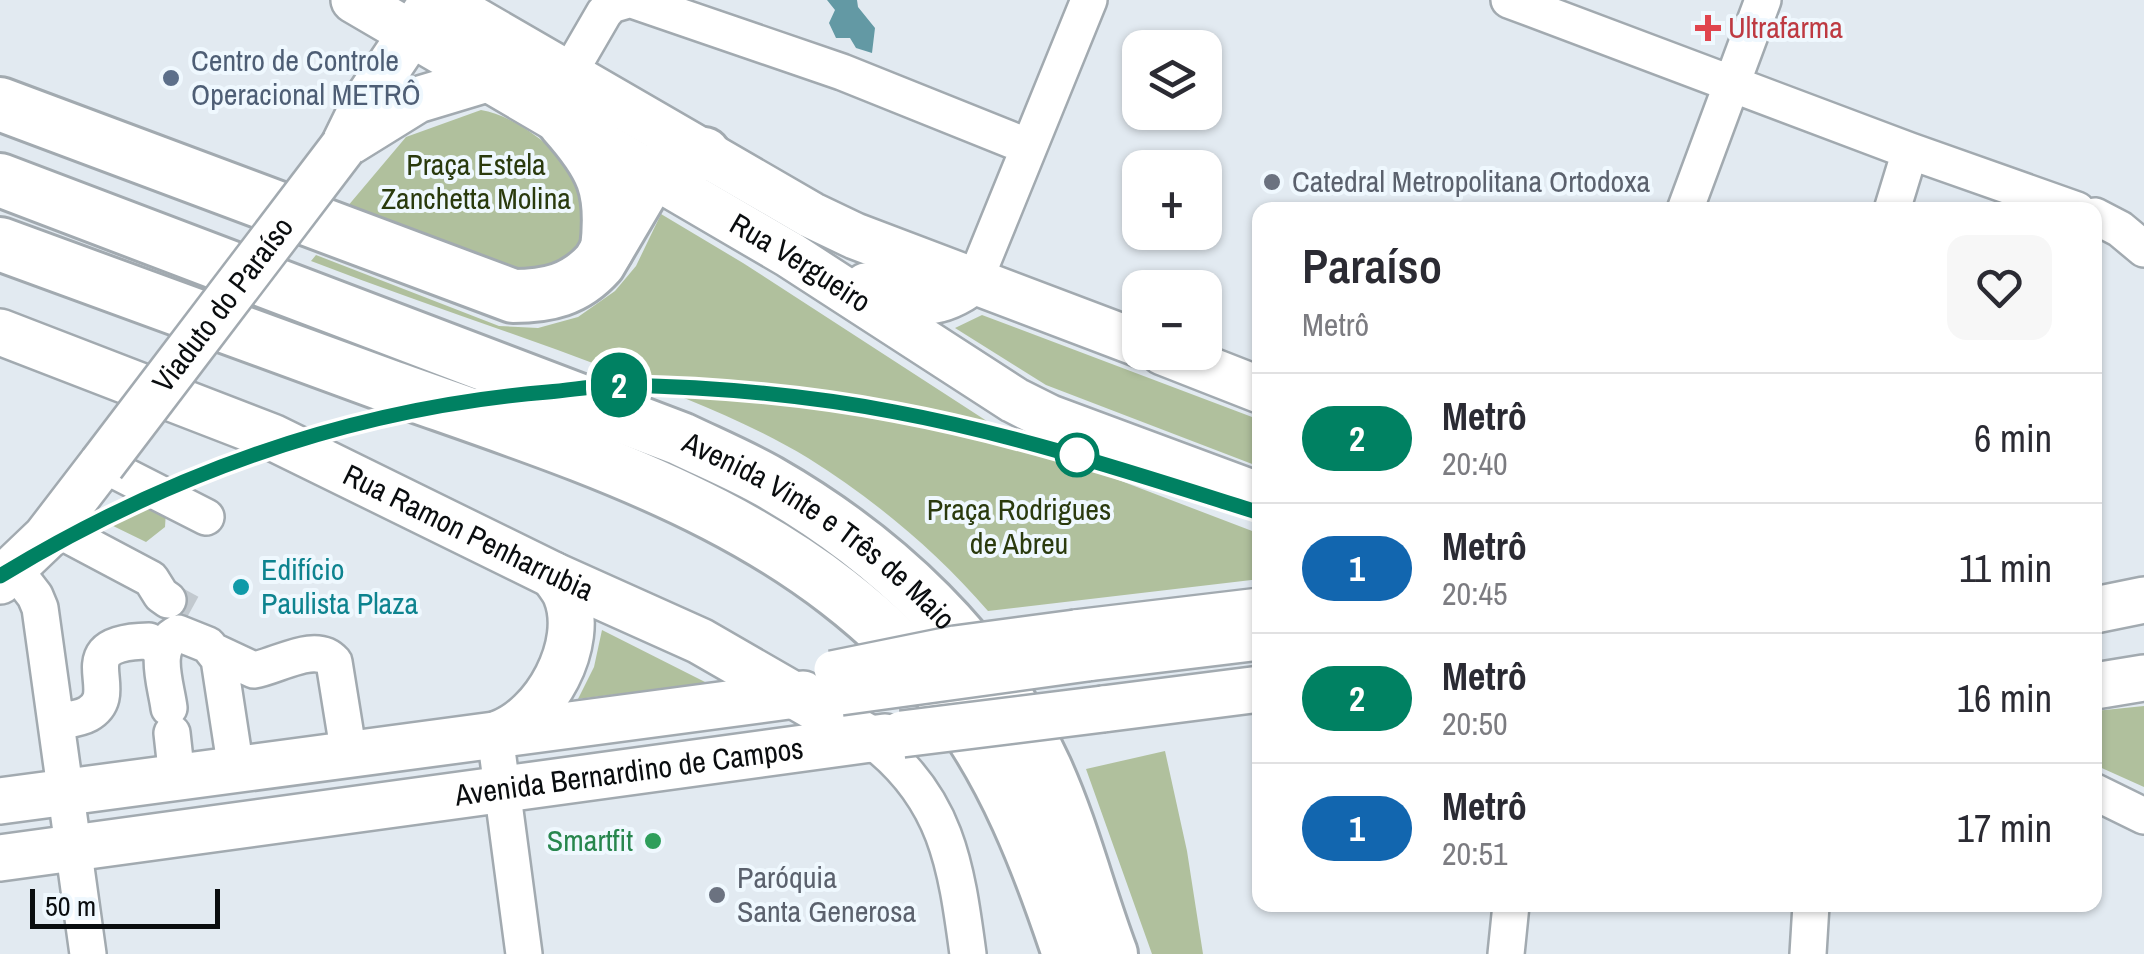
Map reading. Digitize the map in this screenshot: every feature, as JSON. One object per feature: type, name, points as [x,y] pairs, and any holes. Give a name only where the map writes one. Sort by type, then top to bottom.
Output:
[{"type":"highway","points":[[566,98],[605,181],[610,220],[607,249]]},
{"type":"highway","points":[[0,104],[513,296],[544,296],[588,276],[652,173],[679,158],[704,154]]},
{"type":"highway","name":"Avenida Vinte e Três de Maio","points":[[0,180],[681,438],[769,482],[852,536],[928,602],[993,677],[1009,702],[1046,768],[1111,954]]},
{"type":"highway","name":"Avenida Vinte e Três de Maio","points":[[0,244],[595,460],[711,511],[797,561],[844,595],[960,716],[1000,782],[1046,888],[1069,954]]},
{"type":"main road","name":"Rua Vergueiro","points":[[354,0],[428,11],[566,98],[652,173],[812,268],[1032,409],[1252,493]]},
{"type":"main road","name":"Rua Vergueiro","points":[[428,11],[490,78],[566,98],[704,154],[855,236],[1122,337]]},
{"type":"main road","points":[[343,146],[364,104],[428,11]]},
{"type":"main road","points":[[343,146],[417,100],[490,78]]},
{"type":"main road","name":"Viaduto do Paraíso","points":[[5,567],[54,527],[343,146]]},
{"type":"main road","points":[[812,268],[928,304],[955,295],[975,280]]},
{"type":"main road","name":"Rua Ramon Penharrubia","points":[[0,332],[272,436],[553,575],[700,641],[794,695],[886,737]]},
{"type":"main road","points":[[1209,370],[1252,387]]},
{"type":"main road","points":[[495,735],[528,718],[546,695],[561,665],[571,628],[570,611],[566,594],[553,575]]},
{"type":"main road","points":[[2102,609],[2144,600]]},
{"type":"main road","name":"Avenida Bernardino de Campos","points":[[0,802],[794,695],[836,680],[1081,643],[1252,637]]},
{"type":"main road","points":[[2102,685],[2144,678]]},
{"type":"main road","name":"Avenida Bernardino de Campos","points":[[0,858],[1252,690]]},
{"type":"street","points":[[566,98],[604,13],[611,5],[630,0],[842,72],[1029,146]]},
{"type":"street","points":[[975,280],[1089,0]]},
{"type":"street","points":[[1510,0],[2055,202]]},
{"type":"street","points":[[1688,202],[1763,0]]},
{"type":"street","points":[[1894,202],[1910,151]]},
{"type":"street","points":[[2102,217],[2144,224]]},
{"type":"street","points":[[2102,220],[2144,248]]},
{"type":"street","points":[[102,464],[198,513]]},
{"type":"street","points":[[54,527],[170,597],[254,670],[323,653],[334,662],[349,755]]},
{"type":"street","points":[[5,567],[36,596],[40,608],[88,954]]},
{"type":"street","points":[[1081,643],[1252,608]]},
{"type":"street","points":[[177,778],[162,651],[170,636],[178,633],[208,645],[224,644]]},
{"type":"street","points":[[56,722],[89,714],[98,706],[102,694],[100,664],[112,645],[148,641],[162,651]]},
{"type":"street","points":[[224,644],[219,659],[236,770]]},
{"type":"street","points":[[495,735],[524,954]]},
{"type":"street","points":[[886,737],[939,820],[950,848],[968,954]]},
{"type":"street","points":[[2102,795],[2144,816]]},
{"type":"street","points":[[1506,954],[1510,912]]},
{"type":"street","points":[[1808,954],[1811,912]]},
{"type":"green space","name":"Praça Estela Zanchetta Molina","points":[[481,110],[524,128],[584,180],[584,232],[569,256],[549,265],[504,267],[347,207],[406,137]]},
{"type":"green space","name":"Praça Rodrigues de Abreu","points":[[661,214],[1019,442],[1252,531],[1252,580],[988,611],[926,547],[881,509],[808,458],[760,432],[632,378],[311,261],[316,255],[499,326],[538,328],[578,317],[615,291],[636,266]]},
{"type":"green space","name":"Praça Rodrigues de Abreu","points":[[982,315],[1252,417],[1252,464],[1046,385],[955,328]]},
{"type":"green space","points":[[134,487],[166,511],[165,527],[146,542],[107,523]]},
{"type":"green space","points":[[602,630],[707,683],[578,699],[594,667]]},
{"type":"green space","points":[[2144,706],[2144,787],[2102,768],[2102,710]]},
{"type":"green space","points":[[1165,751],[1187,851],[1203,954],[1152,954],[1086,769]]},
{"type":"water","points":[[827,0],[857,0],[875,28],[872,53],[856,48],[850,38],[836,38],[829,23],[835,10]]},
{"type":"tunnel","points":[[168,600],[190,612]]},
{"type":"metro line","name":"2","points":[[0,576],[70,534],[204,471],[354,424],[484,397],[621,385],[748,393],[893,412],[1060,450],[1252,510]]},
{"type":"place","name":"Ultrafarma","points":[[1708,28]]},
{"type":"place","name":"Centro de Controle Operacional METRÔ","points":[[171,78]]},
{"type":"place","name":"Catedral Metropolitana Ortodoxa","points":[[1272,182]]},
{"type":"place","name":"Edifício Paulista Plaza","points":[[241,587]]},
{"type":"place","name":"Smartfit","points":[[653,841]]},
{"type":"place","name":"Paróquia Santa Generosa","points":[[717,895]]}]
